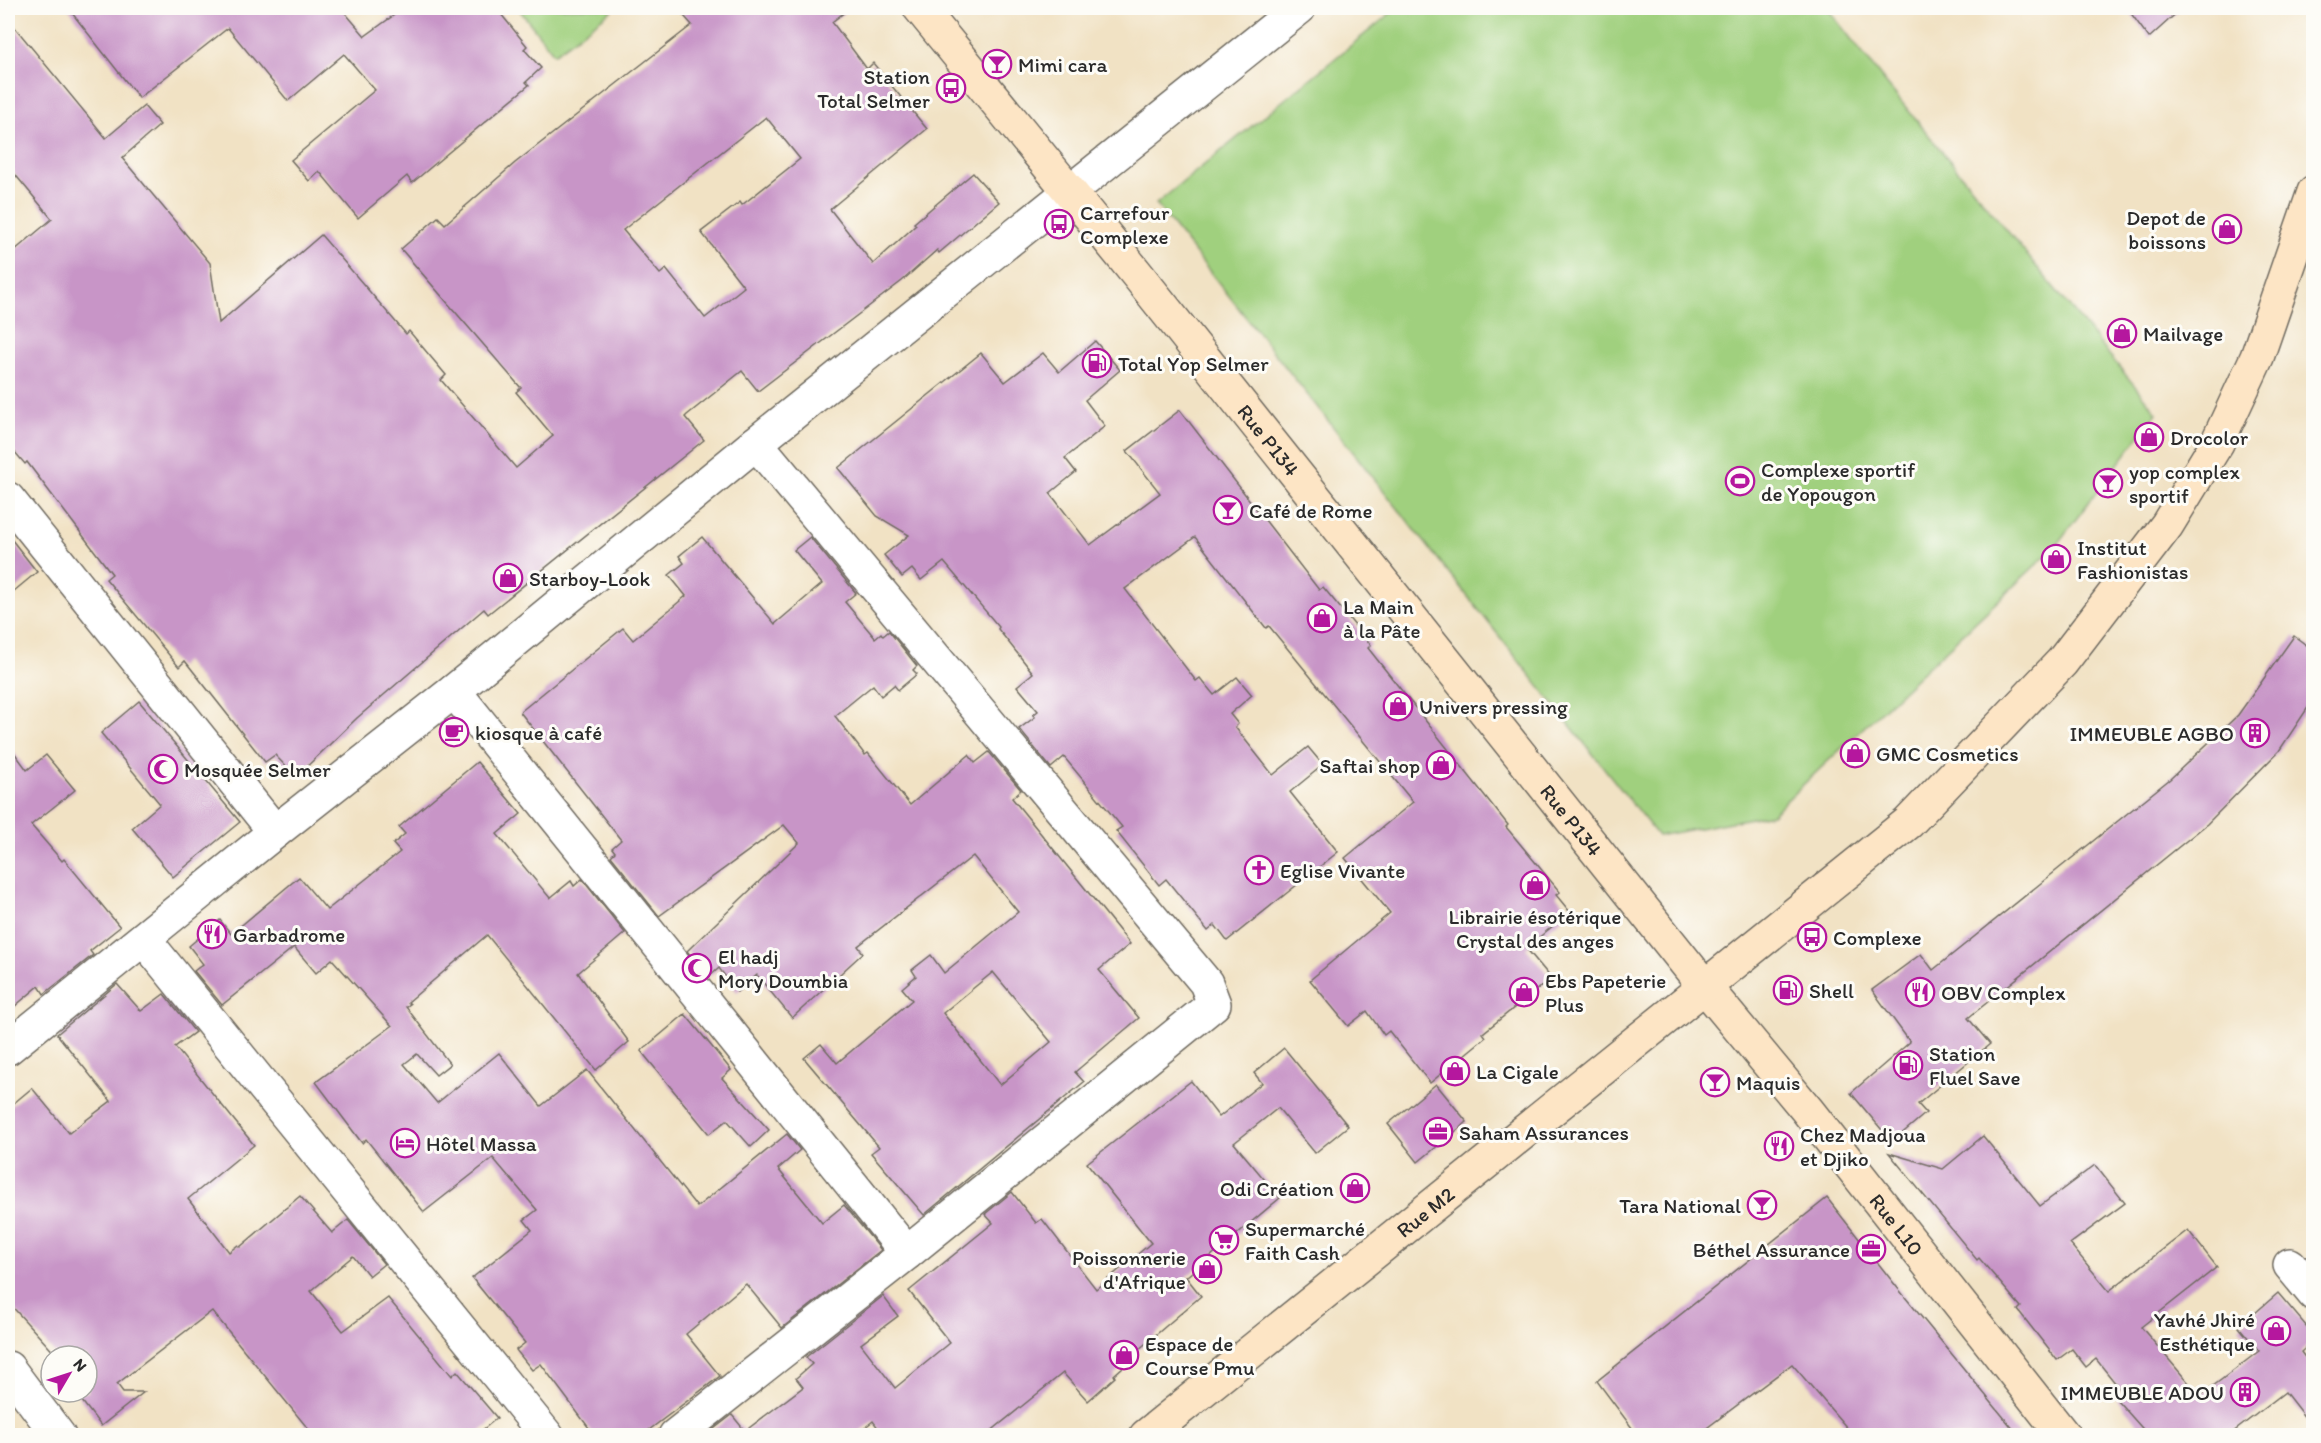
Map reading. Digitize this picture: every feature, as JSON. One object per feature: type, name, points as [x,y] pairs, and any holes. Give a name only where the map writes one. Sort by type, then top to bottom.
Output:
[{"type":"street","name":"Rue P134","points":[[920,8],[1071,192],[1705,987]]},
{"type":"street","points":[[8,1048],[274,832],[454,691],[756,443],[1299,8]]},
{"type":"street","name":"Rue M2","points":[[1146,1436],[1908,823],[2062,662],[2167,525],[2217,443],[2257,357],[2313,192]]},
{"type":"street","points":[[675,1436],[907,1253],[1214,1004],[1206,983],[756,443]]},
{"type":"street","points":[[8,499],[274,832]]},
{"type":"street","points":[[454,691],[907,1253]]},
{"type":"street","points":[[144,939],[547,1436]]},
{"type":"street","name":"Rue L10","points":[[1705,987],[1807,1110],[2064,1436]]},
{"type":"street","points":[[2290,1265],[2313,1294]]},
{"type":"street","points":[[8,1368],[59,1436]]},
{"type":"green space","points":[[518,8],[615,8],[554,54]]},
{"type":"green space","name":"Complexe sportif de Yopougon","points":[[1397,8],[1827,8],[2157,413],[2054,548],[1772,814],[1658,836],[1156,204]]},
{"type":"building","points":[[68,8],[341,8],[365,36],[404,8],[496,8],[527,46],[524,49],[541,68],[526,82],[529,85],[412,183],[407,176],[358,218],[319,171],[309,181],[291,160],[375,90],[344,54],[288,101],[228,28],[139,98]]},
{"type":"building","points":[[677,8],[850,8],[832,22],[867,69],[873,63],[927,129],[830,209],[873,264],[916,225],[914,223],[973,173],[999,202],[939,253],[937,250],[902,281],[758,391],[742,371],[687,415],[685,417],[704,440],[488,614],[484,609],[357,718],[296,777],[275,755],[265,762],[185,661],[179,667],[106,579],[112,574],[27,462],[25,464],[8,444],[8,256],[52,219],[8,166],[8,19],[106,138],[144,106],[160,125],[122,158],[210,263],[219,323],[321,235],[406,334],[409,331],[446,375],[441,380],[516,468],[553,436],[516,392],[521,388],[401,249],[438,217],[445,224],[515,163],[692,25]],"holes":[[[766,117],[800,159],[742,205],[740,202],[701,232],[744,287],[705,318],[666,269],[660,274],[623,230]]]},
{"type":"building","points":[[2127,8],[2182,8],[2149,38]]},
{"type":"building","points":[[1095,341],[1120,370],[1085,400],[1105,426],[1065,458],[1076,472],[1050,493],[1090,545],[1160,493],[1127,451],[1180,410],[1319,590],[1323,587],[1371,645],[1368,648],[1508,825],[1506,827],[1560,892],[1556,895],[1570,912],[1526,948],[1551,978],[1483,1033],[1486,1037],[1430,1083],[1389,1031],[1384,1035],[1367,1011],[1348,1026],[1310,980],[1390,913],[1345,858],[1413,802],[1269,626],[1266,628],[1195,537],[1125,589],[1196,681],[1200,678],[1214,695],[1237,677],[1252,695],[1230,714],[1238,724],[1235,727],[1273,775],[1308,747],[1323,765],[1290,792],[1338,852],[1227,941],[1215,925],[1208,931],[1166,879],[1159,885],[1116,831],[1122,827],[1064,757],[1051,768],[1019,729],[1035,717],[1033,715],[1038,711],[1017,686],[1033,673],[998,629],[999,627],[944,562],[921,580],[912,569],[902,577],[884,555],[909,535],[877,516],[838,468],[981,353],[1005,382],[1043,353],[1059,372]]},
{"type":"building","points":[[8,535],[37,572],[8,596]]},
{"type":"building","points":[[702,537],[775,624],[822,584],[794,550],[810,537],[856,593],[845,602],[875,638],[889,631],[917,666],[913,670],[917,674],[898,690],[894,685],[881,696],[873,685],[835,716],[865,755],[868,753],[910,805],[969,755],[975,763],[989,752],[1021,790],[1012,798],[1130,944],[1099,970],[1139,1018],[1075,1072],[1084,1082],[924,1215],[871,1153],[879,1147],[804,1058],[821,1044],[837,1063],[912,1000],[902,988],[916,976],[912,970],[931,955],[944,973],[1018,912],[973,856],[858,946],[863,953],[792,1018],[757,975],[737,992],[719,968],[709,977],[687,951],[799,843],[784,825],[659,916],[611,856],[615,852],[612,848],[621,840],[520,712],[623,628],[633,640],[686,596],[669,575],[684,563],[679,556]],"holes":[[[993,972],[1051,1042],[1000,1085],[943,1013]]]},
{"type":"building","points":[[2294,636],[2313,650],[2313,700],[2279,751],[2207,824],[1968,1018],[1990,1044],[1918,1104],[1926,1113],[1892,1142],[1851,1093],[1910,1042],[1872,990],[1921,954],[1933,970],[2170,779],[2238,715]]},
{"type":"building","name":"Mosquée Selmer","points":[[139,701],[240,822],[173,877],[132,828],[160,804],[101,733]]},
{"type":"building","points":[[8,744],[27,770],[46,755],[75,790],[31,825],[62,861],[64,859],[120,927],[90,951],[93,955],[44,994],[39,986],[8,1012]]},
{"type":"building","points":[[477,762],[521,814],[497,834],[550,898],[571,881],[574,886],[582,879],[625,933],[578,973],[629,1042],[596,1070],[487,935],[408,1002],[410,1004],[406,1007],[450,1064],[436,1075],[417,1054],[404,1064],[437,1103],[499,1053],[541,1106],[587,1070],[697,1207],[787,1134],[800,1150],[778,1169],[822,1223],[844,1205],[881,1250],[782,1328],[746,1284],[686,1334],[720,1376],[641,1436],[595,1436],[541,1364],[532,1370],[516,1350],[525,1343],[472,1278],[532,1230],[524,1220],[537,1210],[493,1158],[424,1212],[366,1139],[362,1143],[316,1082],[392,1026],[332,959],[316,973],[294,947],[222,1005],[194,971],[203,964],[189,946],[220,920],[231,934],[299,877],[327,910],[400,852],[393,844],[405,834],[399,827]]},
{"type":"building","points":[[117,984],[141,1011],[164,994],[195,1032],[175,1047],[254,1145],[188,1199],[229,1252],[238,1245],[240,1247],[300,1196],[332,1233],[348,1220],[384,1264],[369,1276],[353,1256],[311,1291],[343,1331],[388,1298],[452,1376],[457,1371],[497,1418],[475,1436],[314,1436],[212,1311],[117,1384],[123,1392],[144,1392],[101,1426],[84,1404],[99,1404],[99,1344],[46,1344],[8,1302],[8,1108],[32,1088],[69,1133],[111,1101],[57,1034]]},
{"type":"building","points":[[685,1014],[731,1070],[722,1078],[769,1130],[751,1147],[727,1120],[709,1134],[641,1051]]},
{"type":"building","points":[[1284,1048],[1348,1126],[1315,1153],[1278,1108],[1234,1143],[1280,1198],[1186,1277],[1201,1296],[1130,1357],[1132,1359],[1114,1375],[1115,1377],[1088,1401],[1063,1373],[985,1436],[884,1436],[873,1421],[854,1436],[712,1436],[710,1432],[732,1415],[745,1431],[803,1387],[796,1378],[812,1364],[806,1357],[883,1296],[898,1316],[861,1344],[895,1388],[950,1343],[909,1291],[993,1223],[985,1214],[1012,1192],[1036,1223],[1042,1219],[1096,1289],[1151,1243],[1087,1163],[1191,1081],[1219,1117],[1262,1083],[1254,1073]]},
{"type":"building","points":[[1436,1084],[1467,1122],[1418,1162],[1388,1124]]},
{"type":"building","points":[[1983,1136],[2040,1206],[2095,1165],[2125,1203],[2070,1244],[2109,1291],[2188,1230],[2217,1267],[2141,1327],[2200,1396],[2259,1351],[2239,1327],[2278,1293],[2313,1334],[2313,1341],[2301,1352],[2313,1368],[2313,1428],[2285,1392],[2228,1436],[2149,1436],[2117,1400],[2124,1394],[2096,1359],[2086,1367],[2072,1349],[2057,1360],[2018,1310],[2021,1307],[1979,1258],[1977,1260],[1889,1153],[1943,1169]]},
{"type":"building","points":[[1827,1198],[2019,1436],[1854,1436],[1792,1364],[1696,1436],[1638,1436],[1597,1381]]},
{"type":"place","name":"Mimi cara","points":[[997,64]]},
{"type":"place","name":"Station Total Selmer","points":[[951,88]]},
{"type":"place","name":"Carrefour Complexe","points":[[1059,224]]},
{"type":"place","name":"Depot de boissons","points":[[2227,229]]},
{"type":"place","name":"Mailvage","points":[[2122,333]]},
{"type":"place","name":"Total Yop Selmer","points":[[1097,363]]},
{"type":"place","name":"Drocolor","points":[[2149,437]]},
{"type":"place","name":"Complexe sportif de Yopougon","points":[[1740,481]]},
{"type":"place","name":"yop complex sportif","points":[[2108,483]]},
{"type":"place","name":"Café de Rome","points":[[1228,510]]},
{"type":"place","name":"Institut Fashionistas","points":[[2056,559]]},
{"type":"place","name":"Starboy-Look","points":[[508,578]]},
{"type":"place","name":"La Main à la Pâte","points":[[1322,618]]},
{"type":"place","name":"Univers pressing","points":[[1398,706]]},
{"type":"place","name":"kiosque à café","points":[[454,732]]},
{"type":"place","name":"IMMEUBLE AGBO","points":[[2255,733]]},
{"type":"place","name":"GMC Cosmetics","points":[[1855,753]]},
{"type":"place","name":"Saftai shop","points":[[1441,765]]},
{"type":"place","name":"Mosquée Selmer","points":[[163,769]]},
{"type":"place","name":"Eglise Vivante","points":[[1259,870]]},
{"type":"place","name":"Librairie ésotérique Crystal des anges","points":[[1535,885]]},
{"type":"place","name":"Garbadrome","points":[[212,934]]},
{"type":"place","name":"Complexe","points":[[1812,937]]},
{"type":"place","name":"El hadj Mory Doumbia","points":[[697,968]]},
{"type":"place","name":"Shell","points":[[1788,990]]},
{"type":"place","name":"Ebs Papeterie Plus","points":[[1524,992]]},
{"type":"place","name":"OBV Complex","points":[[1920,992]]},
{"type":"place","name":"Station Fluel Save","points":[[1908,1065]]},
{"type":"place","name":"La Cigale","points":[[1455,1071]]},
{"type":"place","name":"Maquis","points":[[1715,1082]]},
{"type":"place","name":"Saham Assurances","points":[[1438,1132]]},
{"type":"place","name":"Hôtel Massa","points":[[405,1143]]},
{"type":"place","name":"Chez Madjoua et Djiko","points":[[1779,1146]]},
{"type":"place","name":"Odi Création","points":[[1355,1188]]},
{"type":"place","name":"Tara National","points":[[1762,1205]]},
{"type":"place","name":"Supermarché Faith Cash","points":[[1224,1240]]},
{"type":"place","name":"Béthel Assurance","points":[[1871,1249]]},
{"type":"place","name":"Poissonnerie d'Afrique","points":[[1207,1269]]},
{"type":"place","name":"Yavhé Jhiré Esthétique","points":[[2276,1331]]},
{"type":"place","name":"Espace de Course Pmu","points":[[1124,1355]]},
{"type":"place","name":"IMMEUBLE ADOU","points":[[2245,1392]]}]
